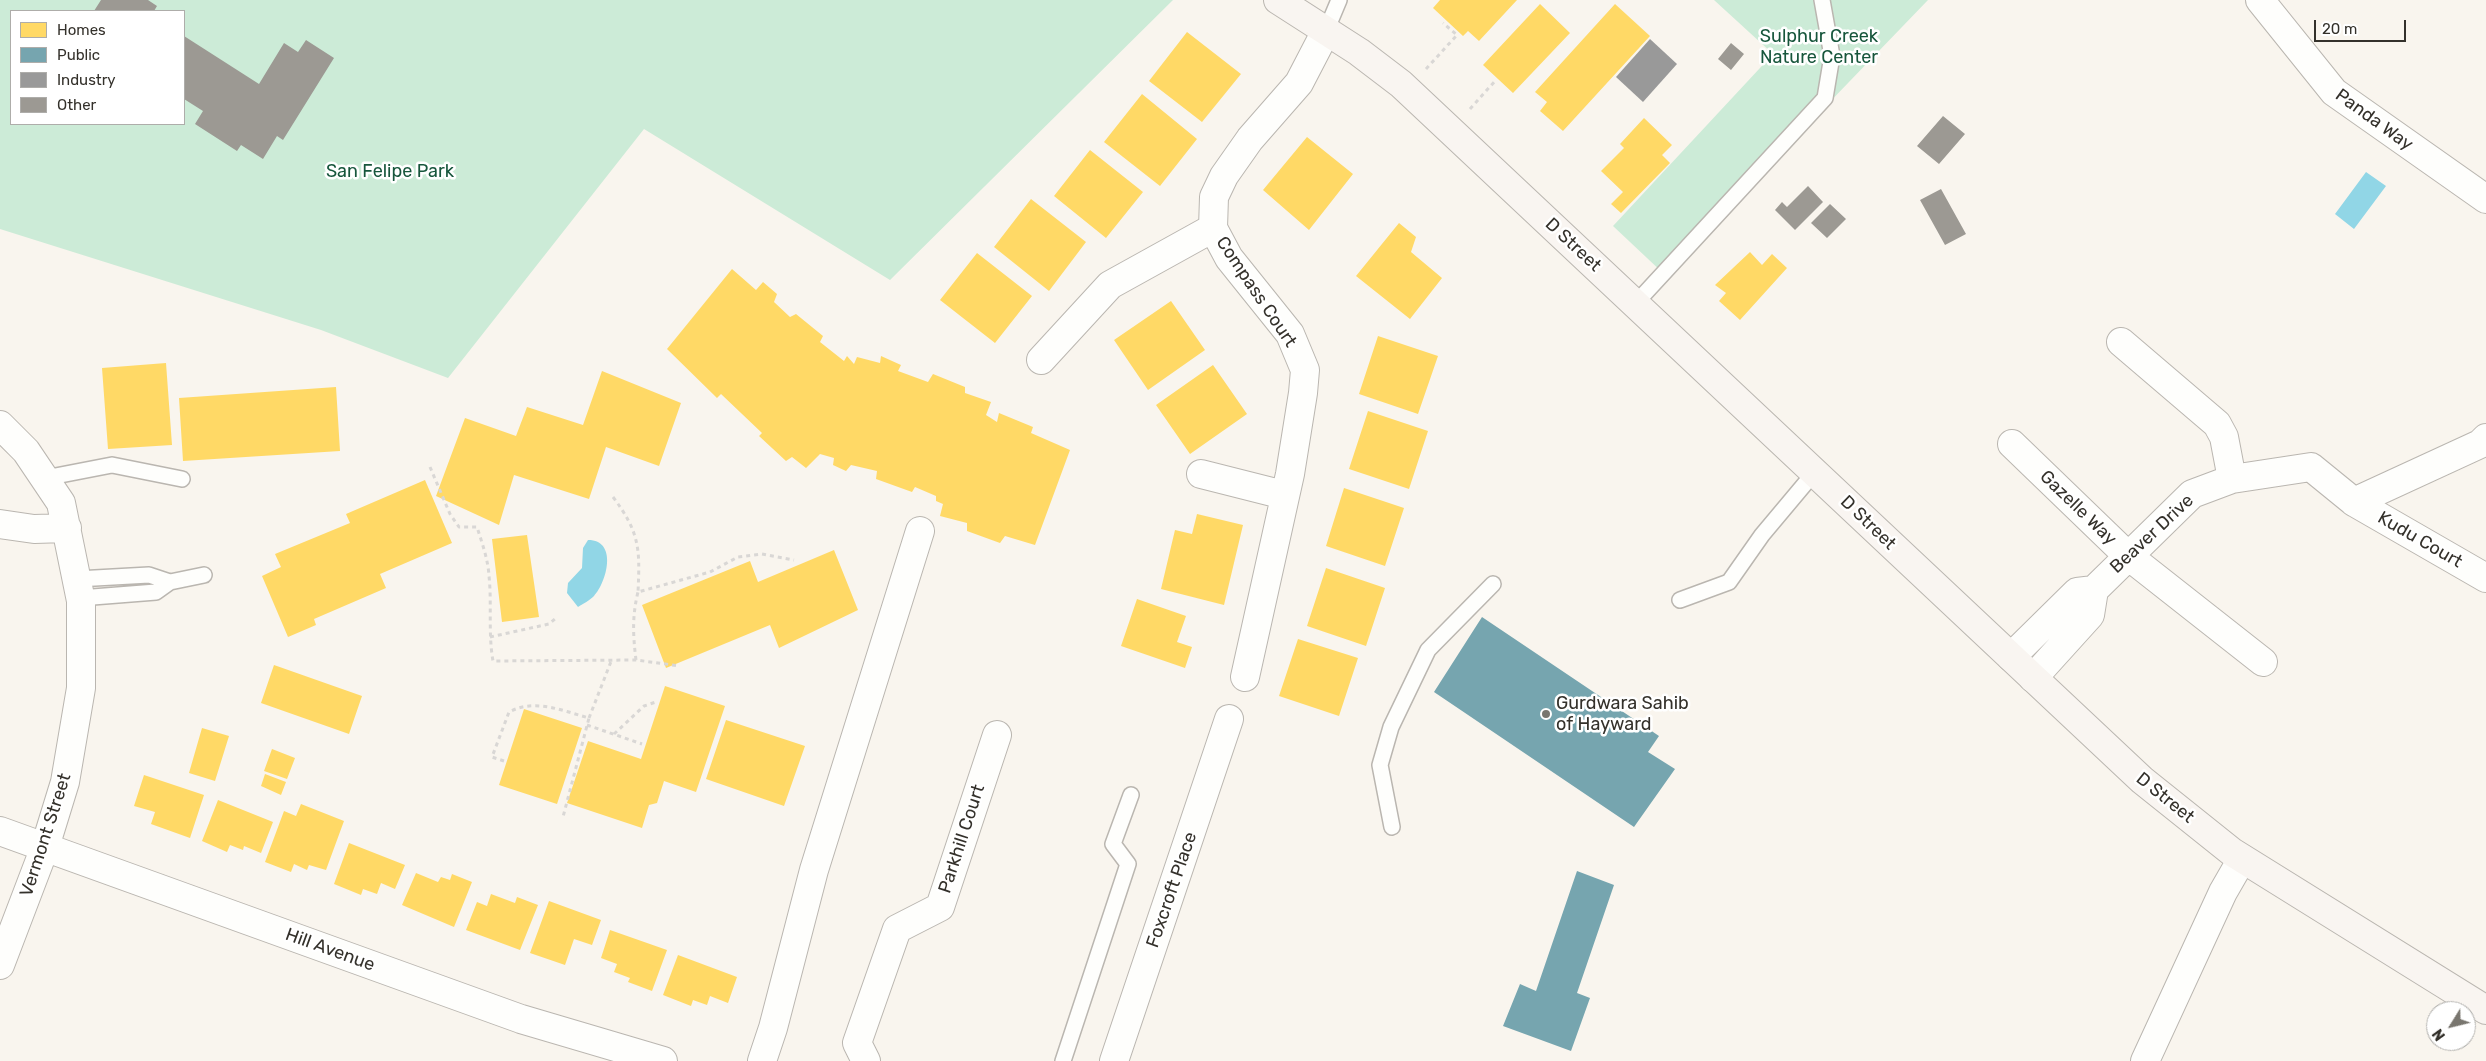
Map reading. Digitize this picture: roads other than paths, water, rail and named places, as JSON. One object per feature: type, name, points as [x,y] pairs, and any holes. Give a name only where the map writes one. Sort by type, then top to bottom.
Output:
[{"type":"main road","name":"D Street","points":[[1278,0],[1401,84],[2142,780],[2242,858],[2486,1010]]},
{"type":"street","name":"Panda Way","points":[[2260,0],[2334,92],[2486,199]]},
{"type":"street","name":"Compass Court","points":[[1245,676],[1304,393],[1305,370],[1290,334],[1229,258],[1213,228],[1214,197],[1224,176],[1250,139],[1299,83],[1326,31]]},
{"type":"street","points":[[1041,360],[1110,285],[1213,228]]},
{"type":"street","points":[[2121,342],[2217,424],[2224,437],[2232,479]]},
{"type":"street","name":"Vermont Street","points":[[0,425],[26,451],[62,503],[78,589],[80,688],[65,782],[45,847],[0,965]]},
{"type":"street","points":[[2354,502],[2484,443]]},
{"type":"street","name":"Gazelle Way","points":[[2012,444],[2127,556],[2263,662]]},
{"type":"street","name":"Beaver Drive","points":[[2011,657],[2077,592],[2094,590],[2192,494],[2232,479],[2311,466],[2354,502]]},
{"type":"street","points":[[1201,474],[1284,495]]},
{"type":"street","name":"Kudu Court","points":[[2354,502],[2486,578]]},
{"type":"street","points":[[0,524],[34,530],[67,528]]},
{"type":"street","points":[[762,1061],[773,1028],[814,870],[920,531]]},
{"type":"street","points":[[2033,678],[2090,615],[2094,590]]},
{"type":"street","name":"Foxcroft Place","points":[[1114,1061],[1229,719]]},
{"type":"street","name":"Parkhill Court","points":[[866,1061],[857,1043],[897,929],[940,907],[997,735]]},
{"type":"street","name":"Hill Avenue","points":[[0,831],[521,1019],[663,1061]]},
{"type":"street","points":[[2145,1061],[2223,892],[2242,858]]},
{"type":"lane","points":[[1326,31],[1339,0]]},
{"type":"lane","points":[[1635,304],[1825,98],[1832,56],[1822,0]]},
{"type":"lane","points":[[45,478],[112,466],[182,479]]},
{"type":"lane","points":[[1680,600],[1729,582],[1762,535],[1814,473]]},
{"type":"lane","points":[[78,589],[149,575],[170,582],[204,575]]},
{"type":"lane","points":[[1392,827],[1380,765],[1391,727],[1428,650],[1493,584]]},
{"type":"lane","points":[[1064,1061],[1128,864],[1113,844],[1131,795]]},
{"type":"water","points":[[2366,172],[2386,186],[2354,229],[2335,214]]},
{"type":"water","points":[[588,540],[597,542],[607,554],[606,572],[599,590],[578,607],[567,593],[568,583],[582,568],[583,548]]},
{"type":"place","name":"Gurdwara Sahib of Hayward","points":[[1546,714]]},
{"type":"park label","name":"Sulphur Creek Nature Center","points":[[1819,47]]},
{"type":"park label","name":"San Felipe Park","points":[[390,172]]}]
